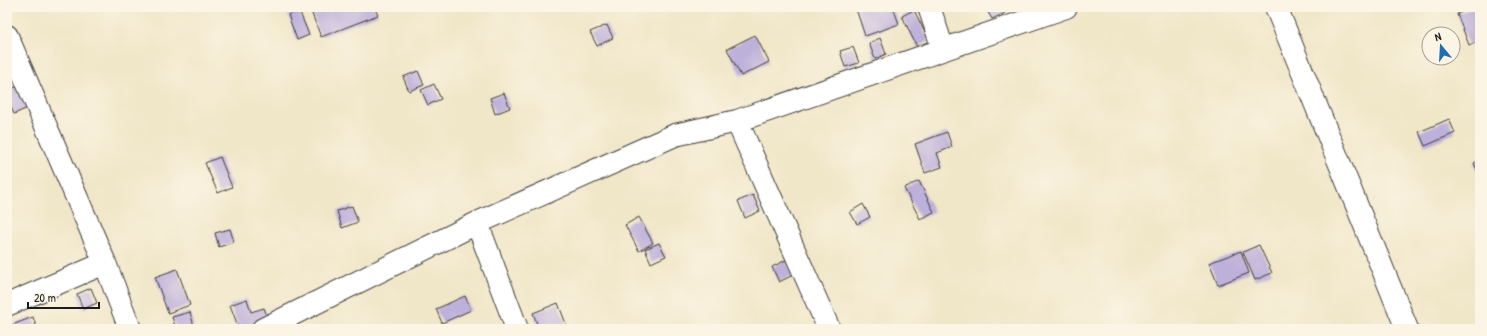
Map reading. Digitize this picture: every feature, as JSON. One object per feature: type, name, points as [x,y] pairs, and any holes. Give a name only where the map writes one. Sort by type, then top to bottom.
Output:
[{"type":"street","points":[[929,7],[943,50]]},
{"type":"street","points":[[263,329],[477,222],[675,135],[737,121],[1066,7]]},
{"type":"street","points":[[1276,7],[1406,329]]},
{"type":"street","points":[[7,36],[105,263],[130,329]]},
{"type":"street","points":[[737,121],[829,329]]},
{"type":"street","points":[[477,222],[517,329]]},
{"type":"street","points":[[7,306],[105,263]]},
{"type":"building","points":[[314,7],[374,7],[378,15],[321,37],[310,9]]},
{"type":"building","points":[[862,7],[893,7],[899,24],[865,36],[856,9]]},
{"type":"building","points":[[985,7],[1002,7],[1005,13],[992,19]]},
{"type":"building","points":[[1474,7],[1480,7],[1480,41],[1469,45],[1457,14]]},
{"type":"building","points":[[299,10],[309,35],[297,40],[288,15]]},
{"type":"building","points":[[914,10],[929,41],[917,47],[902,16]]},
{"type":"building","points":[[607,25],[613,38],[597,46],[590,32]]},
{"type":"building","points":[[755,35],[769,62],[741,76],[727,49]]},
{"type":"building","points":[[880,38],[886,54],[875,59],[869,43]]},
{"type":"building","points":[[853,47],[859,63],[845,67],[840,51]]},
{"type":"building","points":[[418,71],[424,85],[409,91],[403,77]]},
{"type":"building","points":[[434,84],[441,99],[428,105],[421,90]]},
{"type":"building","points":[[20,85],[30,107],[14,114],[7,99],[7,91]]},
{"type":"building","points":[[504,93],[510,108],[495,114],[490,98]]},
{"type":"building","points":[[7,104],[11,114],[7,116]]},
{"type":"building","points":[[1449,119],[1455,133],[1425,146],[1419,132]]},
{"type":"building","points":[[947,132],[952,147],[937,153],[942,167],[925,173],[915,144]]},
{"type":"building","points":[[220,157],[232,187],[218,193],[205,163]]},
{"type":"building","points":[[1480,160],[1480,177],[1474,163]]},
{"type":"building","points":[[919,181],[934,212],[920,219],[904,188]]},
{"type":"building","points":[[753,195],[760,211],[745,218],[738,201]]},
{"type":"building","points":[[863,204],[870,217],[857,224],[850,212]]},
{"type":"building","points":[[352,206],[358,222],[342,228],[337,211]]},
{"type":"building","points":[[639,217],[653,243],[639,251],[625,225]]},
{"type":"building","points":[[230,229],[234,242],[219,247],[215,233]]},
{"type":"building","points":[[659,243],[666,256],[651,263],[645,249]]},
{"type":"building","points":[[1259,245],[1272,273],[1255,280],[1243,252]]},
{"type":"building","points":[[1241,251],[1249,273],[1218,285],[1209,263]]},
{"type":"building","points":[[786,260],[793,275],[779,282],[772,267]]},
{"type":"building","points":[[177,269],[190,305],[168,313],[155,277]]},
{"type":"building","points":[[91,288],[97,303],[83,309],[77,294]]},
{"type":"building","points":[[465,296],[471,310],[442,323],[436,309]]},
{"type":"building","points":[[247,299],[251,312],[264,308],[272,329],[239,329],[230,305]]},
{"type":"building","points":[[558,303],[568,329],[539,329],[533,313]]},
{"type":"building","points":[[190,312],[194,326],[176,329],[172,317]]},
{"type":"building","points":[[33,317],[37,329],[13,329],[12,325]]}]
